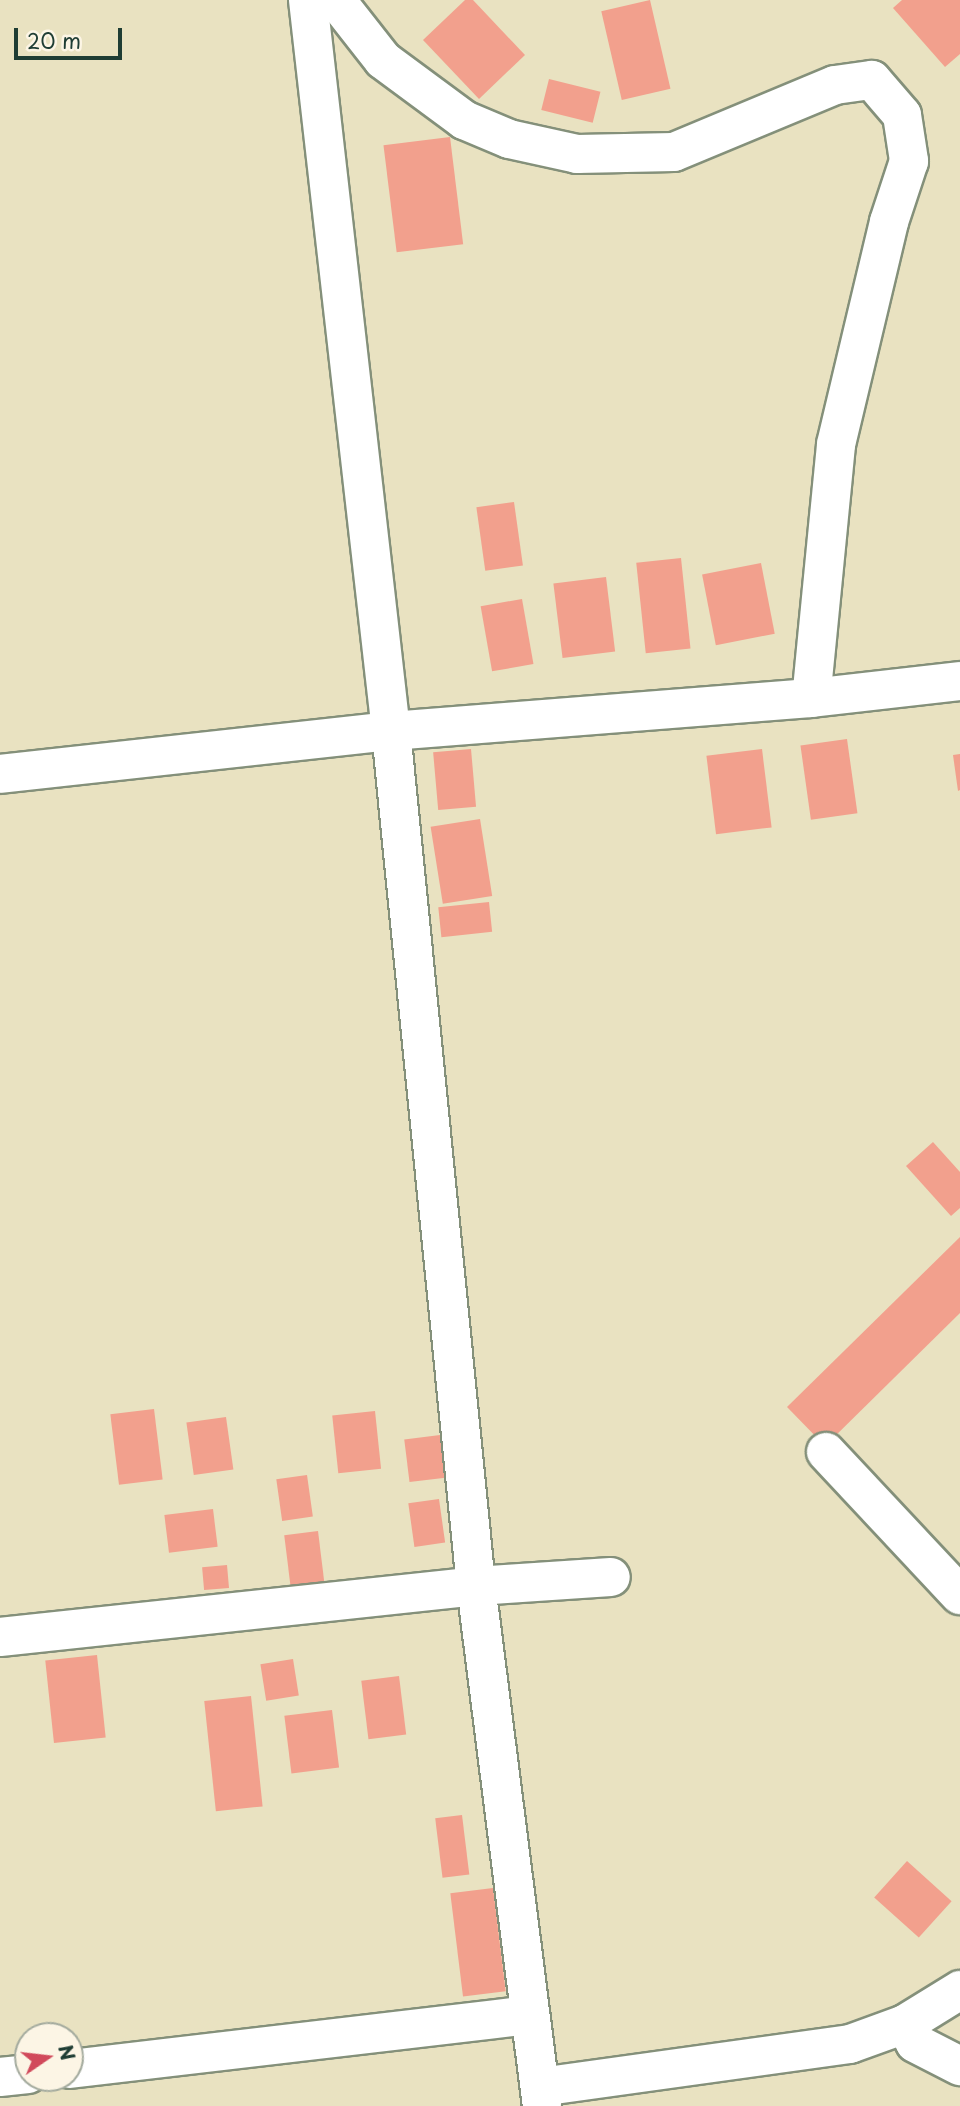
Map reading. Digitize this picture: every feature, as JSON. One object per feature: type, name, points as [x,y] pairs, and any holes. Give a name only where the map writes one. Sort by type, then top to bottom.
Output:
[{"type":"street","points":[[308,0],[391,731],[476,1586],[541,2096],[850,2045],[905,2024],[960,1990]]},
{"type":"street","points":[[336,0],[383,60],[464,120],[509,139],[577,154],[674,152],[835,85],[872,80],[902,115],[909,161],[889,222],[836,444],[811,698]]},
{"type":"street","points":[[0,774],[391,731],[811,698],[960,681]]},
{"type":"street","points":[[826,1452],[960,1595]]},
{"type":"street","points":[[0,1637],[476,1586],[611,1577]]},
{"type":"street","points":[[84,2067],[530,2015]]},
{"type":"street","points":[[905,2024],[915,2043],[960,2066]]},
{"type":"building","points":[[465,0],[473,0],[525,55],[479,99],[423,40]]},
{"type":"building","points":[[650,0],[670,89],[622,100],[601,11]]},
{"type":"building","points":[[902,0],[960,0],[960,54],[945,67],[893,8]]},
{"type":"building","points":[[549,79],[600,92],[593,123],[541,110]]},
{"type":"building","points":[[450,137],[463,244],[397,252],[383,145]]},
{"type":"building","points":[[514,502],[523,565],[485,571],[476,507]]},
{"type":"building","points":[[681,558],[691,649],[646,653],[636,563]]},
{"type":"building","points":[[761,563],[775,634],[716,645],[702,574]]},
{"type":"building","points":[[606,577],[615,651],[563,658],[553,583]]},
{"type":"building","points":[[522,599],[533,664],[492,671],[481,606]]},
{"type":"building","points":[[847,739],[857,813],[811,820],[800,746]]},
{"type":"building","points":[[471,749],[476,807],[438,810],[433,752]]},
{"type":"building","points":[[762,749],[772,827],[716,834],[706,756]]},
{"type":"building","points":[[960,754],[960,790],[958,791],[953,755]]},
{"type":"building","points":[[480,819],[492,896],[443,904],[431,827]]},
{"type":"building","points":[[489,902],[492,932],[441,937],[438,907]]},
{"type":"building","points":[[933,1142],[960,1172],[960,1208],[951,1216],[906,1166]]},
{"type":"building","points":[[960,1237],[960,1313],[825,1446],[787,1407]]},
{"type":"building","points":[[154,1409],[163,1479],[119,1485],[110,1414]]},
{"type":"building","points":[[375,1411],[381,1469],[338,1473],[332,1415]]},
{"type":"building","points":[[226,1417],[233,1469],[194,1475],[186,1423]]},
{"type":"building","points":[[440,1435],[445,1478],[410,1482],[404,1439]]},
{"type":"building","points":[[307,1475],[313,1517],[282,1521],[276,1479]]},
{"type":"building","points":[[439,1499],[445,1543],[414,1547],[408,1503]]},
{"type":"building","points":[[213,1509],[218,1547],[169,1553],[164,1515]]},
{"type":"building","points":[[318,1531],[324,1582],[290,1586],[284,1535]]},
{"type":"building","points":[[227,1565],[229,1588],[204,1590],[202,1567]]},
{"type":"building","points":[[97,1655],[106,1738],[54,1743],[45,1660]]},
{"type":"building","points":[[293,1659],[299,1696],[266,1701],[260,1664]]},
{"type":"building","points":[[399,1676],[406,1735],[368,1739],[361,1681]]},
{"type":"building","points":[[251,1696],[263,1806],[216,1811],[204,1701]]},
{"type":"building","points":[[332,1710],[339,1768],[291,1773],[284,1716]]},
{"type":"building","points":[[462,1815],[469,1875],[443,1878],[435,1818]]},
{"type":"building","points":[[907,1861],[952,1901],[919,1938],[874,1897]]},
{"type":"building","points":[[493,1888],[506,1991],[463,1996],[450,1893]]}]
